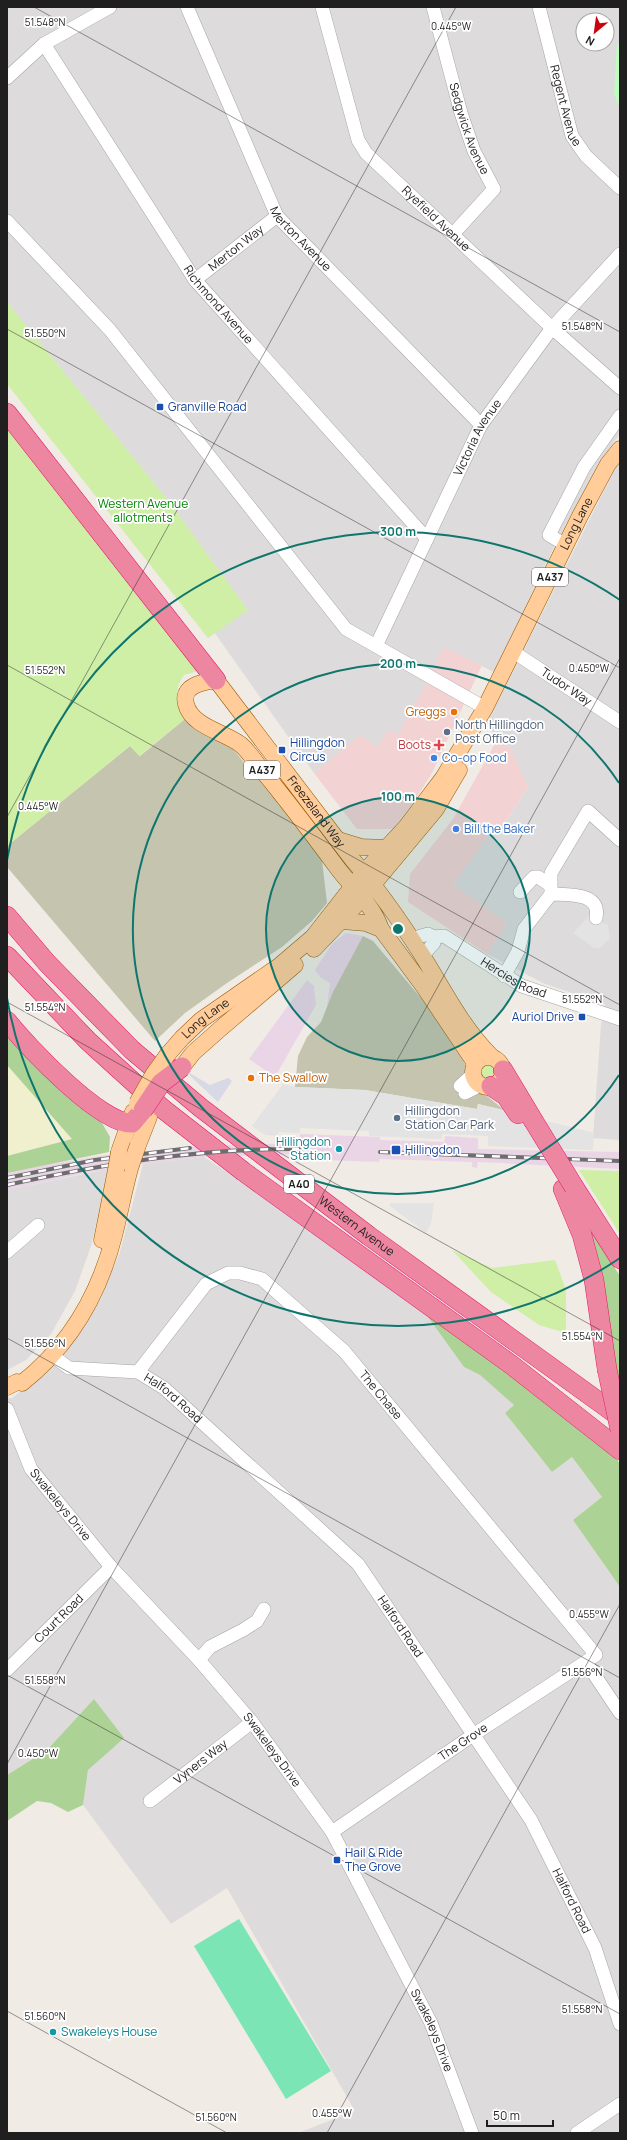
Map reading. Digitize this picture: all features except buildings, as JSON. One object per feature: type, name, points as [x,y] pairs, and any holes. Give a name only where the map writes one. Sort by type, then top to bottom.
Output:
[{"type":"highway","points":[[7,413],[216,680]]},
{"type":"highway","name":"Western Avenue","points":[[7,916],[47,963],[132,1050],[201,1108],[369,1236],[620,1417]]},
{"type":"highway","name":"Western Avenue","points":[[7,956],[88,1041],[162,1109],[269,1191],[367,1259],[513,1366],[620,1450]]},
{"type":"highway","points":[[7,1021],[60,1078],[113,1119],[127,1124],[136,1121],[161,1083],[182,1067]]},
{"type":"highway","points":[[497,1063],[528,1122],[568,1188],[620,1259]]},
{"type":"highway","points":[[480,1077],[510,1101],[528,1122]]},
{"type":"highway","points":[[568,1188],[594,1280],[607,1368],[620,1430]]},
{"type":"main road","name":"Long Lane","points":[[182,1067],[193,1053],[209,1038],[320,945],[342,921],[387,848],[406,828],[442,778],[484,708],[608,464],[620,449]]},
{"type":"main road","name":"Freezeland Way","points":[[216,680],[338,840],[363,885],[337,868],[304,821],[242,746],[197,720],[189,713],[185,697],[188,690],[201,682],[216,680]]},
{"type":"main road","name":"Long Lane","points":[[10,1385],[55,1338],[79,1299],[94,1263],[123,1170],[138,1144],[143,1110],[152,1075],[182,1038],[201,1020],[279,966],[313,937],[436,809],[470,751],[480,727],[484,708]]},
{"type":"main road","points":[[338,840],[361,847],[387,848]]},
{"type":"main road","points":[[363,885],[381,929],[424,987],[480,1077],[500,1080],[497,1063],[479,1059],[480,1077]]},
{"type":"main road","name":"A437","points":[[363,885],[411,939],[465,1026],[497,1063]]},
{"type":"main road","points":[[342,921],[366,923],[381,929]]},
{"type":"main road","name":"Long Lane","points":[[10,1385],[22,1383],[53,1356],[76,1327],[100,1280],[114,1236],[123,1170],[120,1147],[127,1124]]},
{"type":"street","points":[[7,78],[44,44],[110,7]]},
{"type":"street","name":"Merton Avenue","points":[[186,7],[277,216],[481,425]]},
{"type":"street","name":"Ryefield Avenue","points":[[322,7],[358,140],[366,152],[552,328],[620,388]]},
{"type":"street","name":"Sedgwick Avenue","points":[[433,7],[462,113],[474,150],[494,189],[453,234]]},
{"type":"street","name":"Regent Avenue","points":[[539,7],[572,136],[586,156],[619,184]]},
{"type":"street","name":"Richmond Avenue","points":[[44,44],[195,280],[427,539]]},
{"type":"street","name":"Merton Way","points":[[195,280],[277,216]]},
{"type":"street","points":[[7,221],[110,330],[346,629],[484,708]]},
{"type":"street","name":"Victoria Avenue","points":[[376,646],[481,425],[552,328],[620,254]]},
{"type":"street","points":[[566,545],[549,536],[584,468],[620,416]]},
{"type":"street","name":"Tudor Way","points":[[512,651],[620,722]]},
{"type":"street","points":[[504,976],[518,951],[524,929],[551,890],[551,873],[588,811],[620,840]]},
{"type":"street","points":[[520,892],[534,876],[538,877],[551,890],[584,896],[590,899],[596,908],[596,918]]},
{"type":"street","name":"Hercies Road","points":[[411,939],[428,934],[434,937],[444,936],[451,939],[504,976],[531,990],[620,1020]]},
{"type":"street","points":[[422,956],[434,943],[434,937]]},
{"type":"street","points":[[462,1089],[480,1077]]},
{"type":"street","points":[[7,1252],[38,1225]]},
{"type":"street","name":"The Chase","points":[[138,1372],[206,1284],[228,1273],[240,1273],[262,1279],[344,1351],[591,1658],[620,1713]]},
{"type":"street","name":"Halford Road","points":[[53,1356],[63,1364],[75,1369],[138,1372],[164,1388],[358,1564],[531,1820],[595,1948],[620,2024]]},
{"type":"street","name":"Swakeleys Drive","points":[[7,1409],[31,1469],[111,1567],[199,1660],[252,1722],[332,1832],[431,2023],[472,2133]]},
{"type":"street","name":"Court Road","points":[[7,1670],[111,1567]]},
{"type":"street","points":[[199,1660],[210,1647],[257,1621],[264,1609]]},
{"type":"street","name":"The Grove","points":[[332,1832],[473,1735],[591,1658]]},
{"type":"street","name":"Vyners Way","points":[[150,1801],[252,1722]]},
{"type":"street","points":[[578,2133],[620,2104]]},
{"type":"shaded area","points":[[7,7],[620,7],[620,434],[601,459],[554,547],[494,672],[443,647],[425,687],[398,735],[377,748],[360,736],[314,773],[214,632],[248,610],[167,499],[7,302]]},
{"type":"shaded area","points":[[620,459],[620,1140],[593,1138],[601,1025],[605,1004],[545,984],[487,954],[507,923],[453,885],[497,823],[503,826],[528,787],[511,749],[497,740],[487,723]]},
{"type":"shaded area","points":[[443,647],[482,665],[432,773],[394,829],[357,829],[314,773],[360,735],[377,747],[388,730],[398,734],[425,687]]},
{"type":"shaded area","points":[[185,719],[233,749],[291,819],[322,860],[327,903],[312,921],[282,947],[185,1013],[155,1041],[7,867],[7,846],[130,746],[140,756]]},
{"type":"shaded area","points":[[497,740],[511,749],[528,787],[502,827],[497,823],[453,885],[507,923],[487,954],[408,902],[410,874],[453,819]]},
{"type":"shaded area","points":[[588,917],[608,925],[610,938],[600,948],[594,948],[573,933]]},
{"type":"shaded area","points":[[346,933],[363,936],[327,1007],[330,983],[321,978],[315,970],[332,944]]},
{"type":"shaded area","points":[[363,936],[373,941],[431,1010],[460,1054],[476,1087],[504,1110],[478,1104],[477,1109],[365,1090],[295,1087],[298,1056],[307,1037],[321,1022],[333,992]]},
{"type":"shaded area","points":[[307,980],[314,986],[316,1005],[275,1077],[249,1059]]},
{"type":"shaded area","points":[[7,1065],[72,1139],[7,1156]]},
{"type":"shaded area","points":[[188,1072],[210,1085],[228,1078],[232,1081],[218,1102],[187,1073]]},
{"type":"shaded area","name":"Hillingdon Station Car Park","points":[[283,1084],[296,1087],[365,1090],[477,1109],[478,1104],[594,1133],[593,1150],[488,1146],[488,1136],[442,1134],[442,1139],[369,1136],[369,1131],[300,1128],[300,1133],[279,1132],[278,1136],[265,1135],[252,1126]]},
{"type":"shaded area","points":[[300,1134],[380,1137],[380,1140],[444,1142],[445,1136],[478,1138],[478,1149],[620,1152],[620,1169],[478,1162],[477,1168],[472,1167],[472,1162],[380,1159],[379,1162],[299,1159],[299,1154],[204,1157],[143,1164],[86,1173],[7,1190],[7,1173],[20,1169],[105,1155],[147,1151],[202,1146],[299,1143]]},
{"type":"shaded area","points":[[204,1157],[262,1195],[425,1313],[464,1367],[480,1375],[514,1405],[505,1413],[552,1472],[572,1457],[602,1497],[573,1520],[620,1587],[620,2133],[298,2133],[355,2111],[227,1888],[171,1924],[83,1805],[88,1770],[123,1738],[94,1699],[47,1750],[7,1775],[7,1398],[12,1398],[58,1362],[100,1300],[120,1252],[143,1164]]},
{"type":"shaded area","points":[[109,1169],[91,1246],[75,1291],[51,1334],[26,1360],[7,1370],[7,1190]]},
{"type":"shaded area","points":[[390,1203],[434,1203],[431,1224],[426,1233],[390,1206]]},
{"type":"green space","points":[[617,43],[620,46],[620,108],[614,94]]},
{"type":"green space","name":"Western Avenue allotments","points":[[7,302],[167,499],[248,610],[208,638],[7,384]]},
{"type":"green space","points":[[7,426],[202,670],[184,675],[180,681],[177,692],[185,719],[139,756],[130,746],[7,846]]},
{"type":"green space","points":[[7,1034],[68,1097],[102,1123],[110,1137],[109,1152],[7,1173],[7,1156],[72,1139],[7,1065]]},
{"type":"green space","points":[[485,1063],[491,1063],[496,1068],[494,1077],[491,1079],[485,1079],[480,1074],[480,1068]]},
{"type":"green space","points":[[579,1170],[620,1171],[620,1234]]},
{"type":"green space","points":[[587,1226],[620,1276],[620,1387]]},
{"type":"green space","points":[[452,1250],[492,1268],[555,1260],[566,1290],[566,1333],[539,1325],[491,1292]]},
{"type":"green space","points":[[425,1313],[552,1405],[617,1458],[620,1466],[620,1587],[573,1520],[602,1497],[572,1457],[552,1472],[505,1413],[514,1405],[480,1375],[464,1367]]},
{"type":"green space","points":[[94,1699],[124,1738],[88,1770],[83,1805],[68,1812],[51,1803],[37,1801],[7,1821],[7,1775],[47,1750]]},
{"type":"green space","points":[[239,1919],[331,2071],[286,2099],[194,1946]]},
{"type":"railway","points":[[7,1178],[95,1160],[190,1148]]},
{"type":"railway","points":[[7,1185],[79,1170],[189,1154],[262,1149],[299,1149]]},
{"type":"railway","points":[[380,1152],[620,1161]]},
{"type":"place","name":"Granville Road","points":[[160,407]]},
{"type":"place","name":"Greggs","points":[[454,712]]},
{"type":"place","name":"North Hillingdon Post Office","points":[[447,732]]},
{"type":"place","name":"Boots","points":[[439,745]]},
{"type":"place","name":"Hillingdon Circus","points":[[282,750]]},
{"type":"place","name":"Co-op Food","points":[[434,758]]},
{"type":"place","name":"Bill the Baker","points":[[456,829]]},
{"type":"place","name":"Auriol Drive","points":[[582,1017]]},
{"type":"place","name":"The Swallow","points":[[251,1078]]},
{"type":"place","name":"Hillingdon Station Car Park","points":[[397,1118]]},
{"type":"place","name":"Hillingdon Station","points":[[339,1149]]},
{"type":"place","name":"Hillingdon","points":[[396,1150]]},
{"type":"place","name":"Hail & Ride The Grove","points":[[337,1860]]},
{"type":"place","name":"Swakeleys House","points":[[53,2032]]}]
